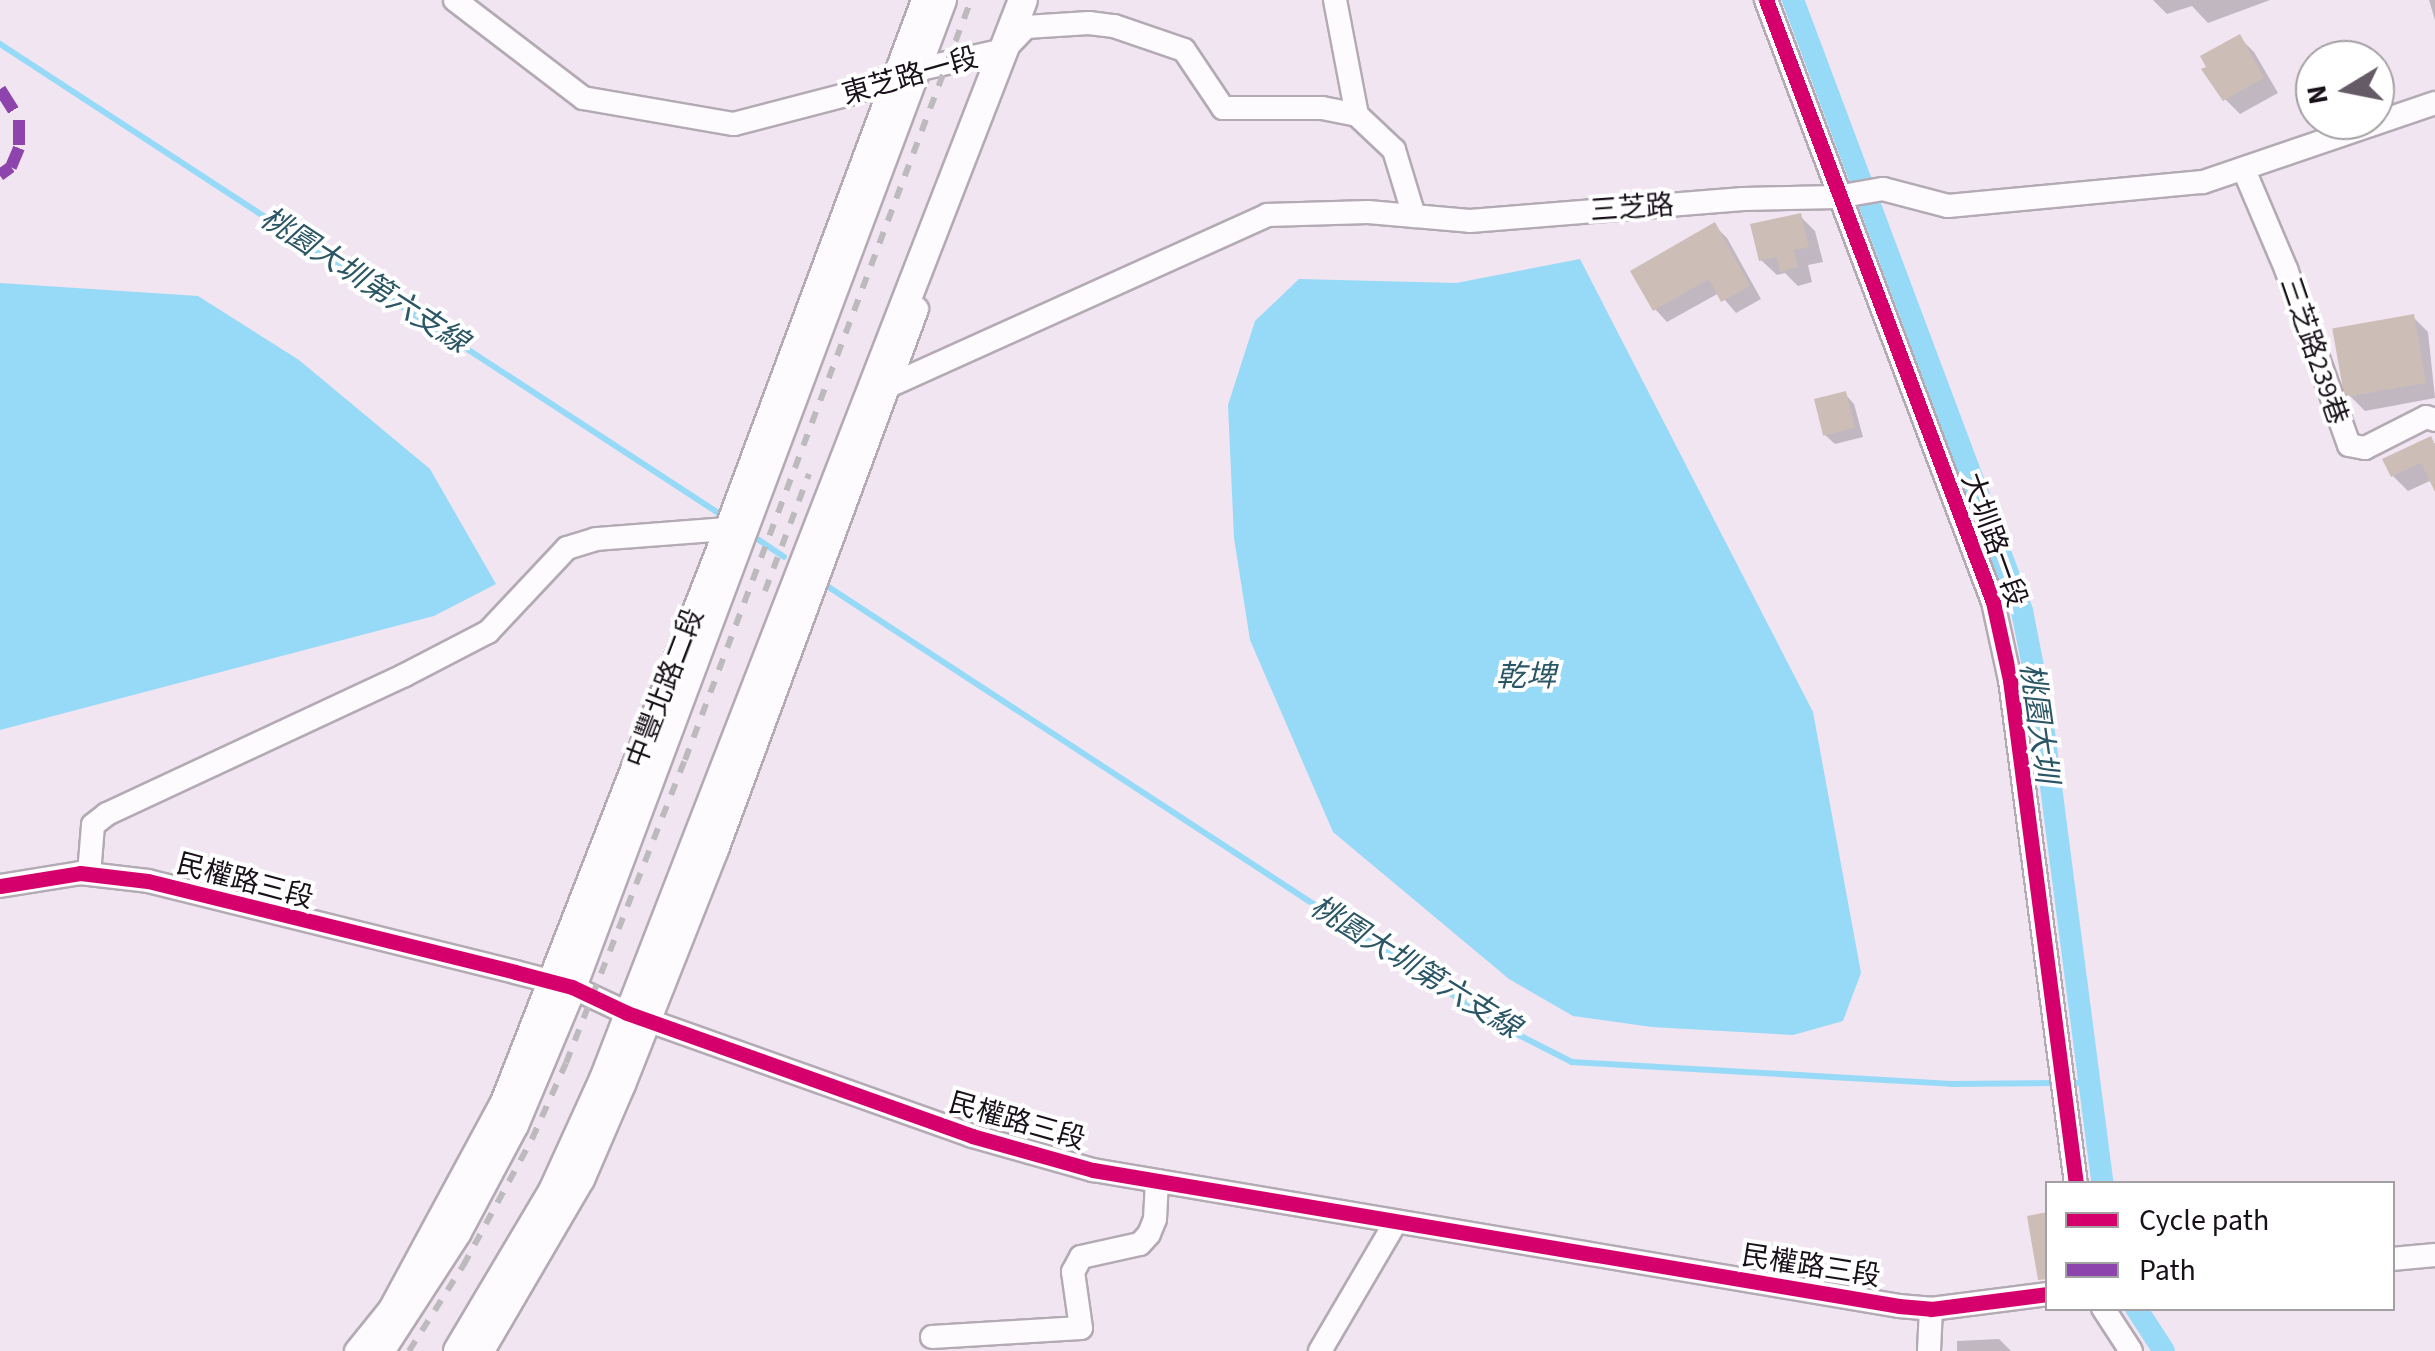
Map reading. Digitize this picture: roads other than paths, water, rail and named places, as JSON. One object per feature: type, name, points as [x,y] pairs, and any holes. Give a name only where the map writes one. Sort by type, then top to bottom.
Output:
[{"type":"main road","name":"中豐北路二段","points":[[380,1351],[457,1232],[514,1124],[562,984],[904,74],[942,0]]},
{"type":"main road","points":[[458,1351],[553,1191],[604,1078],[638,1017],[1004,50],[1025,14]]},
{"type":"street","name":"東芝路一段","points":[[455,0],[584,98],[734,124],[904,74],[1004,50]]},
{"type":"street","name":"中豐北路二段","points":[[356,1351],[390,1309],[438,1226],[562,984],[726,529],[904,74],[923,0]]},
{"type":"street","points":[[482,1351],[583,1180],[638,1017],[889,386],[1025,14],[1038,0]]},
{"type":"street","points":[[1335,0],[1357,114]]},
{"type":"street","name":"大圳路一段","points":[[1766,0],[1844,196],[1993,602],[2010,680],[2076,1181]]},
{"type":"street","points":[[1025,14],[1114,26],[1184,50],[1223,108],[1322,108],[1357,114],[1394,150],[1414,216]]},
{"type":"street","name":"三芝路","points":[[889,386],[1267,215],[1368,212],[1470,221],[1744,199],[1844,196],[1880,190],[1914,194],[1948,206],[2203,182],[2435,104]]},
{"type":"street","name":"三芝路239巷","points":[[2244,170],[2286,268],[2343,438],[2349,445],[2365,448],[2426,417],[2435,420]]},
{"type":"street","points":[[88,874],[93,826],[107,814],[404,676],[488,632],[567,548],[596,539],[726,529]]},
{"type":"street","name":"民權路三段","points":[[0,886],[88,874],[148,881],[562,984],[638,1017],[972,1136],[1094,1170],[1931,1309],[2045,1294]]},
{"type":"street","points":[[932,1337],[1080,1328],[1073,1272],[1081,1257],[1140,1244],[1155,1218],[1157,1181]]},
{"type":"street","points":[[1320,1351],[1395,1223]]},
{"type":"street","points":[[2395,1259],[2435,1255]]},
{"type":"street","points":[[1929,1351],[1931,1309]]},
{"type":"street","points":[[2105,1311],[2131,1351]]},
{"type":"water","name":"乾埤","points":[[1580,259],[1813,712],[1861,973],[1843,1021],[1793,1035],[1652,1027],[1573,1016],[1509,979],[1333,832],[1250,640],[1234,538],[1228,405],[1255,321],[1299,279],[1456,283]]},
{"type":"water","points":[[0,283],[198,296],[299,360],[430,469],[496,584],[434,616],[0,730]]},
{"type":"waterway","name":"桃園大圳","points":[[1793,0],[2022,611],[2040,702],[2103,1181]]},
{"type":"waterway","name":"桃園大圳第六支線","points":[[0,44],[726,518]]},
{"type":"waterway","name":"桃園大圳第六支線","points":[[759,540],[784,557]]},
{"type":"waterway","name":"桃園大圳第六支線","points":[[827,586],[1497,1024],[1572,1062],[1951,1084],[2057,1083]]},
{"type":"waterway","name":"桃園大圳第六支線","points":[[2070,1083],[2089,1083]]},
{"type":"waterway","name":"桃園大圳","points":[[2138,1311],[2164,1351]]},
{"type":"railway","points":[[409,1351],[463,1266],[532,1139],[566,1063],[685,760],[971,0]]},
{"type":"railway","points":[[765,591],[809,474]]}]
